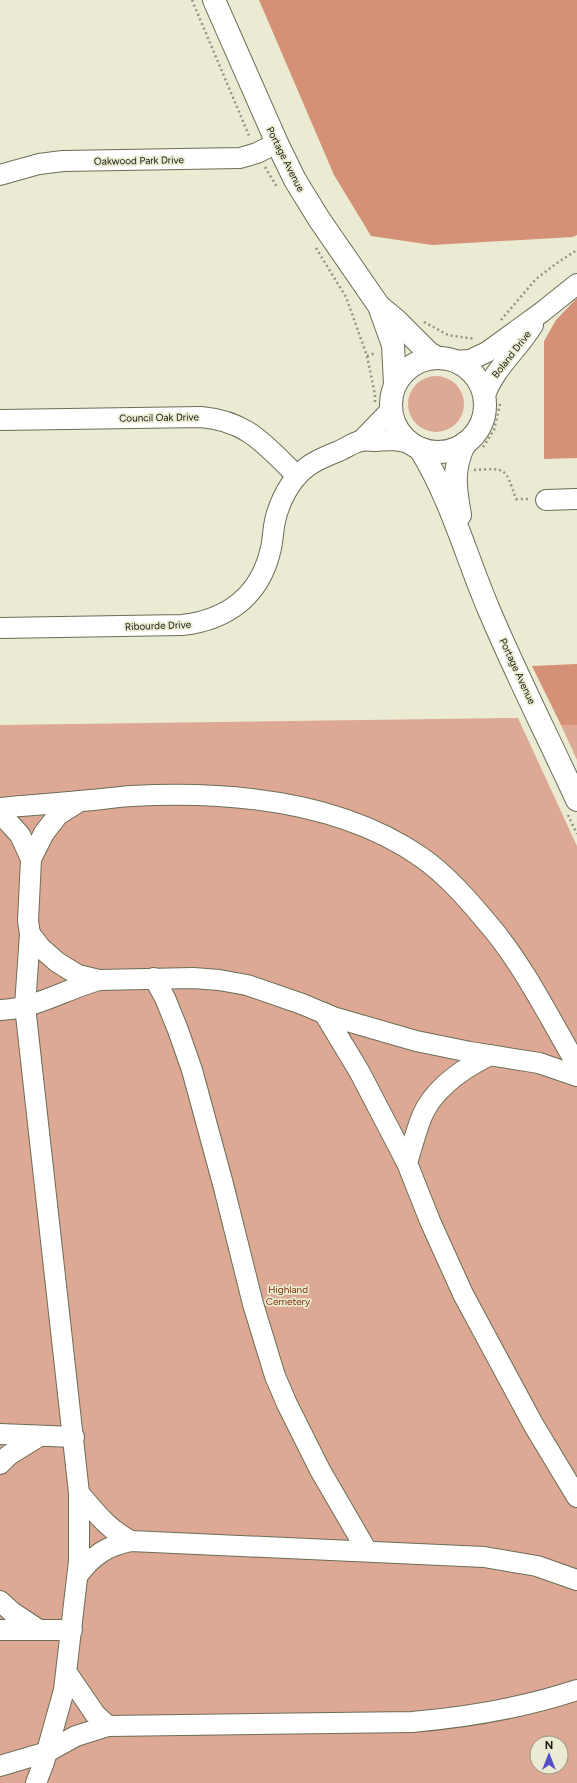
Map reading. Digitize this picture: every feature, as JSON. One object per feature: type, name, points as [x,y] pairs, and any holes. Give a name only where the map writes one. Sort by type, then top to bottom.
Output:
[{"type":"main road","name":"Portage Avenue","points":[[214,0],[277,143],[296,180],[319,219],[379,306],[393,345],[395,384]]},
{"type":"main road","name":"Portage Avenue","points":[[379,306],[397,321],[429,353],[445,360]]},
{"type":"main road","points":[[425,360],[445,360],[464,367],[473,375],[492,398],[484,410],[481,423],[474,434],[471,448],[435,452],[414,446],[400,431],[391,410],[390,401],[395,384],[413,365],[425,360]]},
{"type":"main road","name":"Portage Avenue","points":[[414,446],[429,464],[464,540],[489,609],[577,800]]},
{"type":"main road","name":"Portage Avenue","points":[[464,540],[455,474],[458,458],[471,448]]},
{"type":"street","name":"Oakwood Park Drive","points":[[0,175],[32,166],[63,161],[240,158],[257,153],[277,143]]},
{"type":"street","name":"Boland Drive","points":[[445,360],[470,360],[487,352],[542,312],[577,284]]},
{"type":"street","name":"Boland Drive","points":[[492,398],[489,383],[499,368],[527,335],[542,312]]},
{"type":"street","name":"Ribourde Drive","points":[[361,441],[391,410]]},
{"type":"street","name":"Council Oak Drive","points":[[0,420],[216,418],[238,425],[256,437],[297,476]]},
{"type":"street","name":"Ribourde Drive","points":[[0,628],[182,625],[199,623],[215,618],[236,606],[249,594],[259,580],[270,553],[275,520],[280,505],[297,476],[314,462],[361,441],[393,439],[414,446]]},
{"type":"street","points":[[546,500],[577,500]]},
{"type":"street","points":[[0,808],[80,802],[130,796],[169,795],[249,798],[287,804],[325,813],[370,830],[401,845],[433,867],[459,892],[490,926],[512,954],[577,1065]]},
{"type":"street","points":[[36,1783],[47,1752],[64,1690],[67,1673],[78,1575],[80,1493],[25,1006],[30,934],[28,921],[31,859],[44,833],[58,815],[80,802]]},
{"type":"street","points":[[0,813],[20,835],[31,859]]},
{"type":"street","points":[[30,934],[41,948],[57,962],[78,975],[99,980]]},
{"type":"street","points":[[154,978],[165,998],[192,1070],[223,1184],[253,1304],[276,1376],[287,1404],[320,1470],[367,1551]]},
{"type":"street","points":[[0,1010],[39,1003],[76,986],[99,980],[194,978],[247,985],[276,994],[333,1017],[416,1041],[539,1063],[577,1076]]},
{"type":"street","points":[[324,1013],[359,1071],[407,1163],[430,1221],[463,1294],[533,1424],[577,1497]]},
{"type":"street","points":[[407,1163],[423,1115],[432,1100],[448,1083],[472,1064],[490,1055]]},
{"type":"street","points":[[0,1434],[38,1437],[74,1437]]},
{"type":"street","points":[[0,1464],[9,1455],[38,1437]]},
{"type":"street","points":[[80,1493],[95,1512],[115,1533],[131,1541]]},
{"type":"street","points":[[78,1575],[96,1555],[113,1545],[131,1541],[484,1557],[537,1566],[577,1580]]},
{"type":"street","points":[[0,1601],[12,1612],[39,1630]]},
{"type":"street","points":[[0,1630],[72,1630]]},
{"type":"street","points":[[67,1673],[96,1714],[108,1726]]},
{"type":"street","points":[[0,1766],[47,1752],[76,1736],[108,1726],[412,1722],[450,1719],[488,1713],[544,1701],[577,1690]]},
{"type":"path","points":[[497,324],[536,279],[577,250]]},
{"type":"path","points":[[418,325],[422,321],[448,335],[479,339]]},
{"type":"path","points":[[471,448],[494,430],[498,418],[492,398]]},
{"type":"path","points":[[473,464],[471,470],[491,468],[500,470],[508,476],[516,499],[546,500]]},
{"type":"green space","points":[[430,376],[442,376],[452,380],[460,388],[464,398],[464,410],[460,420],[452,428],[442,432],[430,432],[420,428],[412,420],[408,410],[408,398],[412,388],[420,380]]},
{"type":"green space","name":"Highland Cemetery","points":[[518,718],[577,846],[577,1783],[0,1783],[0,725]]},
{"type":"green space","points":[[561,725],[577,725],[577,760]]},
{"type":"shaded area","points":[[259,0],[577,0],[577,235],[573,237],[432,245],[371,236],[334,175]]},
{"type":"shaded area","points":[[577,298],[577,458],[544,459],[544,341],[556,320]]},
{"type":"shaded area","points":[[577,664],[577,725],[561,725],[532,666]]}]
